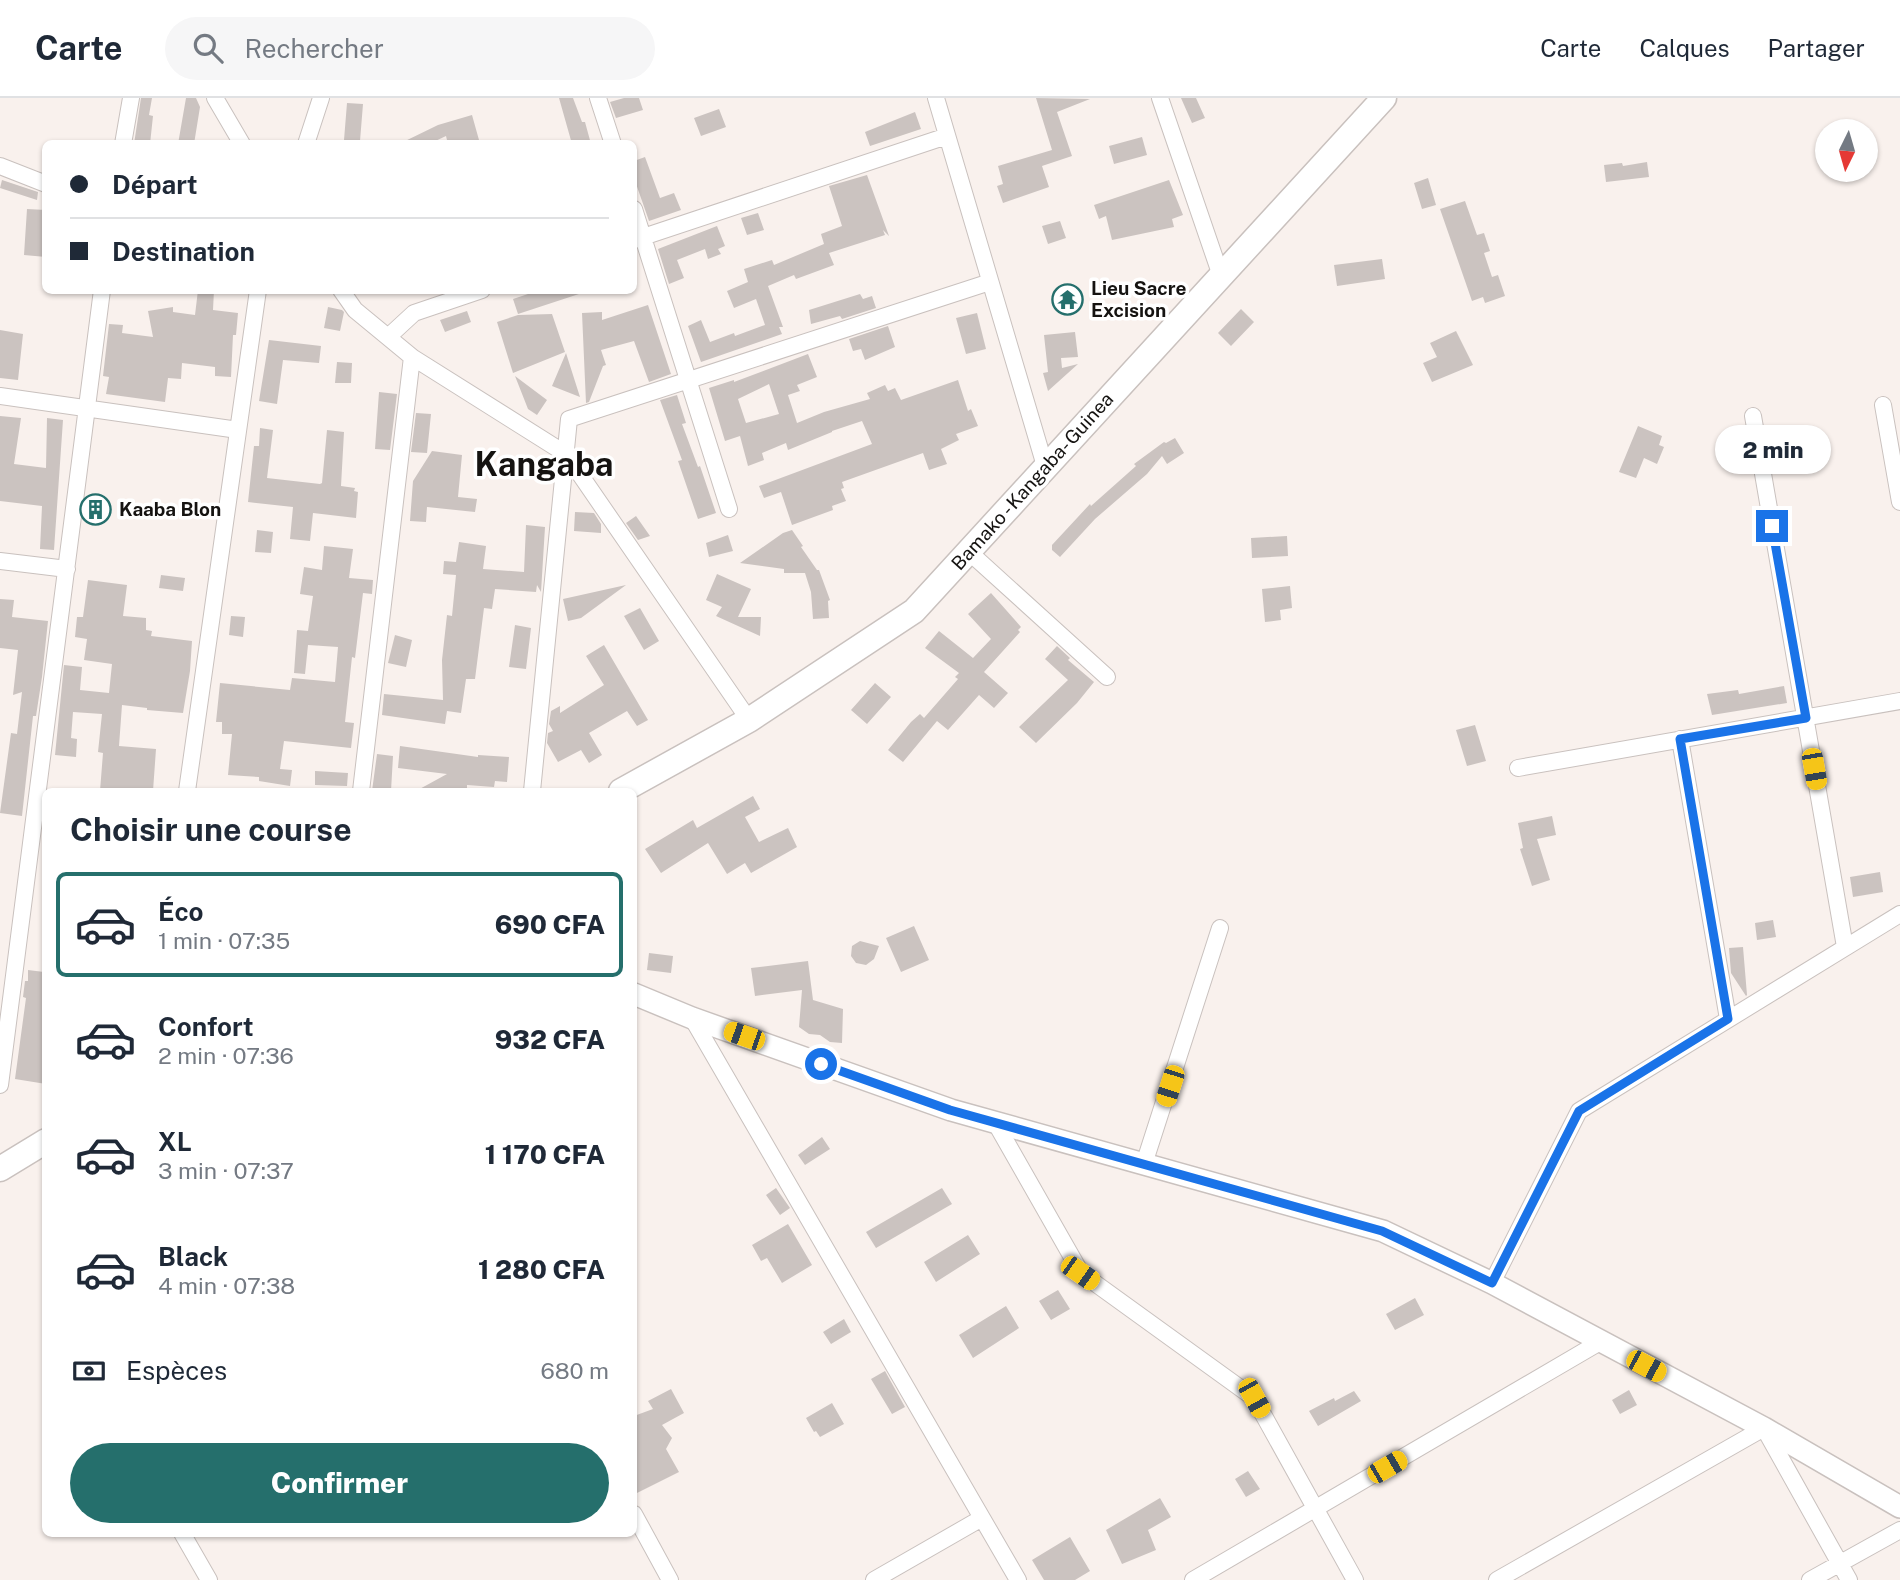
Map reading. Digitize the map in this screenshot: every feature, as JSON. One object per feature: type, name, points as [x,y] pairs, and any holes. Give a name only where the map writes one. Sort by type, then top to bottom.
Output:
[{"type":"main road","name":"Bamako - Kangaba- Guinea","points":[[626,788],[749,720],[914,611],[1384,98]]},
{"type":"main road","points":[[0,1169],[42,1143]]},
{"type":"street","points":[[124,140],[131,98]]},
{"type":"street","points":[[215,98],[240,140]]},
{"type":"street","points":[[307,140],[321,98]]},
{"type":"street","points":[[598,98],[612,140]]},
{"type":"street","points":[[936,98],[1045,466]]},
{"type":"street","points":[[1160,98],[1221,276]]},
{"type":"street","points":[[729,509],[688,380],[638,239],[947,136]]},
{"type":"street","points":[[0,166],[42,182]]},
{"type":"street","points":[[532,788],[569,419],[990,282]]},
{"type":"street","points":[[0,1085],[102,294]]},
{"type":"street","points":[[187,788],[257,294]]},
{"type":"street","points":[[344,294],[355,310],[412,357],[566,454],[749,720]]},
{"type":"street","points":[[388,337],[414,313],[470,294]]},
{"type":"street","points":[[361,788],[412,357]]},
{"type":"street","points":[[0,396],[238,430]]},
{"type":"street","points":[[1882,405],[1900,502]]},
{"type":"street","points":[[1753,416],[1845,947]]},
{"type":"street","points":[[968,551],[1107,677]]},
{"type":"street","points":[[0,561],[67,569]]},
{"type":"street","points":[[1518,768],[1900,701]]},
{"type":"street","points":[[1680,739],[1728,1019]]},
{"type":"street","points":[[1492,1283],[1579,1111],[1900,914]]},
{"type":"street","points":[[1144,1164],[1220,928]]},
{"type":"street","points":[[637,995],[692,1018],[950,1110],[1382,1231],[1492,1283],[1763,1428],[1900,1507]]},
{"type":"street","points":[[692,1018],[1018,1580]]},
{"type":"street","points":[[995,1122],[1080,1273],[1254,1398],[1355,1580]]},
{"type":"street","points":[[1193,1580],[1600,1342]]},
{"type":"street","points":[[1763,1428],[1849,1580]]},
{"type":"street","points":[[1497,1580],[1763,1428]]},
{"type":"street","points":[[874,1580],[982,1518]]},
{"type":"street","points":[[637,1520],[670,1580]]},
{"type":"street","points":[[1810,1580],[1900,1530]]},
{"type":"street","points":[[184,1537],[209,1580]]},
{"type":"building","points":[[141,98],[152,98],[149,115],[153,116],[150,140],[135,140]]},
{"type":"building","points":[[186,98],[196,98],[200,107],[195,140],[179,140]]},
{"type":"building","points":[[559,98],[573,98],[582,122],[585,122],[590,140],[571,140]]},
{"type":"building","points":[[639,98],[643,110],[616,118],[610,102]]},
{"type":"building","points":[[1036,98],[1090,99],[1057,112],[1072,156],[1042,166],[1049,187],[1003,203],[997,186],[1003,184],[998,166],[1052,150]]},
{"type":"building","points":[[1181,98],[1196,98],[1205,118],[1192,123]]},
{"type":"building","points":[[347,103],[363,104],[360,140],[344,140]]},
{"type":"building","points":[[719,109],[726,127],[701,136],[694,118]]},
{"type":"building","points":[[915,112],[921,129],[870,146],[865,132]]},
{"type":"building","points":[[472,115],[479,140],[447,140],[446,136],[438,140],[407,140],[438,125]]},
{"type":"building","points":[[1142,137],[1147,155],[1114,164],[1109,146]]},
{"type":"building","points":[[645,157],[660,198],[674,193],[681,210],[649,221],[637,187],[637,160]]},
{"type":"building","points":[[1647,162],[1649,177],[1606,182],[1604,165],[1622,163],[1623,166]]},
{"type":"building","points":[[867,175],[889,236],[883,230],[885,235],[829,253],[834,265],[796,279],[794,275],[768,286],[783,327],[779,327],[782,334],[701,362],[688,326],[701,320],[710,342],[765,325],[756,299],[734,308],[727,291],[748,282],[744,269],[772,260],[774,265],[824,244],[821,234],[842,226],[829,186]]},
{"type":"building","points":[[1428,178],[1436,205],[1422,209],[1414,183]]},
{"type":"building","points":[[2,180],[38,192],[37,200],[0,188]]},
{"type":"building","points":[[1169,180],[1183,215],[1172,219],[1174,227],[1112,240],[1106,216],[1099,219],[1094,205]]},
{"type":"building","points":[[1465,201],[1477,235],[1484,233],[1490,251],[1484,253],[1492,277],[1498,275],[1505,296],[1485,303],[1483,297],[1472,301],[1440,209]]},
{"type":"building","points":[[27,209],[42,210],[42,257],[24,255]]},
{"type":"building","points":[[758,213],[764,230],[747,235],[741,218]]},
{"type":"building","points":[[1060,221],[1066,238],[1048,244],[1042,226]]},
{"type":"building","points":[[717,226],[725,246],[718,249],[721,254],[708,259],[705,249],[677,260],[684,278],[669,284],[658,249]]},
{"type":"building","points":[[1382,259],[1385,279],[1337,286],[1334,265]]},
{"type":"building","points":[[198,294],[214,294],[213,310],[238,313],[236,335],[233,335],[231,377],[215,376],[215,367],[182,363],[181,379],[168,378],[165,402],[106,394],[109,377],[103,376],[109,324],[123,325],[122,333],[153,337],[148,311],[173,307],[173,312],[195,315]]},
{"type":"building","points":[[528,294],[579,294],[518,314],[513,299]]},
{"type":"building","points":[[860,294],[863,299],[872,296],[876,308],[842,319],[840,316],[811,324],[809,310]]},
{"type":"building","points":[[648,305],[671,374],[649,382],[634,341],[601,350],[606,365],[603,366],[589,402],[586,403],[582,313],[602,312],[602,320]]},
{"type":"building","points":[[328,307],[344,312],[340,331],[324,328]]},
{"type":"building","points":[[1241,309],[1254,322],[1231,346],[1218,333]]},
{"type":"building","points":[[467,311],[471,322],[445,332],[440,320]]},
{"type":"building","points":[[977,313],[986,349],[966,354],[956,318]]},
{"type":"building","points":[[552,314],[565,352],[513,373],[497,322],[518,315]]},
{"type":"building","points":[[888,326],[895,347],[865,360],[861,349],[853,351],[849,339]]},
{"type":"building","points":[[0,330],[23,334],[18,380],[0,378]]},
{"type":"building","points":[[1456,331],[1473,365],[1432,382],[1423,363],[1437,357],[1430,343]]},
{"type":"building","points":[[1075,332],[1078,357],[1061,358],[1062,368],[1078,364],[1048,391],[1043,373],[1048,372],[1044,335]]},
{"type":"building","points":[[269,340],[321,346],[319,363],[283,360],[277,404],[259,401]]},
{"type":"building","points":[[566,353],[580,397],[552,386]]},
{"type":"building","points":[[808,354],[817,377],[797,385],[800,391],[788,395],[797,423],[870,399],[867,393],[885,385],[888,391],[895,388],[901,400],[958,380],[968,411],[971,409],[978,426],[956,434],[959,440],[941,449],[947,464],[929,470],[923,453],[842,482],[844,488],[841,489],[846,501],[832,506],[833,510],[792,525],[781,492],[764,498],[759,486],[872,444],[862,421],[788,450],[786,443],[762,453],[764,460],[748,466],[740,436],[725,441],[709,388],[734,382]],"holes":[[[769,384],[779,414],[746,423],[738,399]]]},
{"type":"building","points":[[337,362],[352,363],[351,383],[335,383]]},
{"type":"building","points":[[515,376],[547,400],[537,415],[528,409]]},
{"type":"building","points":[[379,392],[397,394],[390,450],[375,449]]},
{"type":"building","points":[[677,395],[686,423],[682,424],[716,513],[698,519],[678,461],[682,460],[660,400]]},
{"type":"building","points":[[416,413],[431,414],[427,453],[411,452]]},
{"type":"building","points":[[0,416],[21,418],[14,464],[46,468],[47,418],[63,420],[54,550],[40,549],[42,506],[0,501]]},
{"type":"building","points":[[1638,426],[1662,436],[1659,445],[1664,447],[1657,464],[1644,458],[1636,478],[1619,472]]},
{"type":"building","points":[[260,428],[273,430],[267,478],[320,484],[327,430],[344,432],[341,486],[355,488],[354,491],[358,492],[356,518],[313,513],[310,541],[290,539],[293,507],[248,502],[254,446],[259,446]]},
{"type":"building","points":[[1175,438],[1184,453],[1167,464],[1162,456],[1147,474],[1095,519],[1060,557],[1052,550],[1052,545],[1090,504],[1091,506],[1136,466],[1134,464],[1164,442]]},
{"type":"building","points":[[432,451],[462,455],[458,497],[477,499],[475,512],[427,507],[426,522],[410,521],[413,481]]},
{"type":"building","points":[[575,512],[594,513],[601,524],[601,533],[574,531]]},
{"type":"building","points":[[636,516],[650,536],[638,540],[626,523]]},
{"type":"building","points":[[526,525],[545,527],[541,592],[537,585],[536,592],[495,589],[492,609],[484,608],[475,679],[466,679],[461,713],[447,711],[445,724],[382,715],[384,694],[443,700],[442,660],[447,615],[452,616],[456,575],[443,574],[444,561],[456,562],[459,542],[486,546],[483,569],[524,572]]},
{"type":"building","points":[[257,530],[273,532],[271,553],[255,552]]},
{"type":"building","points":[[792,530],[819,570],[830,600],[829,618],[813,619],[811,592],[805,573],[784,573],[784,569],[740,563],[783,533]]},
{"type":"building","points":[[728,535],[733,551],[709,557],[706,543]]},
{"type":"building","points":[[1287,536],[1288,556],[1252,558],[1251,538]]},
{"type":"building","points":[[324,546],[353,549],[349,578],[373,580],[372,594],[363,593],[355,658],[352,657],[345,722],[354,723],[351,748],[284,741],[280,769],[292,770],[290,786],[259,781],[259,777],[228,775],[232,734],[222,734],[222,722],[216,722],[220,683],[290,690],[292,678],[335,682],[338,647],[308,645],[305,674],[294,673],[297,630],[308,631],[313,596],[300,594],[304,567],[322,570]]},
{"type":"building","points":[[717,574],[751,589],[738,617],[761,617],[760,636],[716,616],[722,607],[706,600]]},
{"type":"building","points":[[161,575],[185,578],[183,591],[159,588]]},
{"type":"building","points":[[88,580],[127,585],[123,616],[146,618],[146,630],[152,631],[151,636],[192,641],[183,713],[122,705],[119,746],[156,749],[153,788],[100,788],[103,753],[98,752],[102,714],[73,712],[71,738],[77,739],[76,757],[55,755],[64,665],[82,667],[80,690],[109,693],[112,664],[84,660],[87,639],[75,637],[77,617],[83,617]]},
{"type":"building","points":[[626,585],[581,618],[568,621],[563,599]]},
{"type":"building","points":[[1290,586],[1292,608],[1280,610],[1281,620],[1265,622],[1262,589]]},
{"type":"building","points":[[991,593],[1021,627],[1018,630],[1020,632],[984,672],[1008,693],[994,708],[979,695],[948,730],[937,721],[903,762],[888,750],[911,722],[920,714],[924,718],[958,679],[955,677],[959,673],[925,648],[939,631],[973,658],[991,639],[968,614]]},
{"type":"building","points":[[0,599],[14,600],[12,617],[48,621],[36,716],[33,716],[22,816],[0,813],[11,733],[17,734],[22,692],[13,695],[18,650],[0,648]]},
{"type":"building","points":[[640,608],[659,641],[644,650],[624,616]]},
{"type":"building","points":[[231,616],[245,617],[243,637],[229,635]]},
{"type":"building","points":[[515,625],[531,628],[526,669],[509,667]]},
{"type":"building","points":[[395,635],[412,640],[406,667],[388,663]]},
{"type":"building","points":[[604,645],[648,720],[637,726],[627,711],[589,733],[602,755],[589,763],[581,750],[558,762],[547,743],[548,733],[553,731],[549,724],[551,711],[560,706],[560,713],[604,685],[586,656]]},
{"type":"building","points":[[1057,646],[1070,658],[1068,660],[1094,682],[1077,703],[1036,743],[1019,727],[1068,680],[1045,659]]},
{"type":"building","points":[[875,683],[891,697],[867,724],[851,710]]},
{"type":"building","points":[[1784,686],[1787,703],[1712,715],[1707,694],[1738,690],[1739,694]]},
{"type":"building","points":[[1475,725],[1486,761],[1467,766],[1456,730]]},
{"type":"building","points":[[400,746],[478,757],[509,757],[507,782],[495,781],[494,787],[467,785],[467,788],[421,788],[447,774],[398,768]]},
{"type":"building","points":[[377,754],[393,756],[391,788],[372,788]]},
{"type":"building","points":[[315,771],[348,773],[347,786],[315,785]]},
{"type":"building","points":[[753,796],[760,809],[745,817],[759,842],[788,828],[797,847],[751,873],[745,863],[727,874],[708,843],[661,873],[645,849],[693,820],[697,828]]},
{"type":"building","points":[[1552,816],[1556,835],[1537,839],[1550,880],[1532,886],[1520,849],[1523,848],[1518,823]]},
{"type":"building","points":[[1880,872],[1883,892],[1853,897],[1850,877]]},
{"type":"building","points":[[1773,920],[1776,937],[1757,940],[1755,923]]},
{"type":"building","points":[[914,926],[929,960],[901,972],[886,938]]},
{"type":"building","points":[[860,941],[879,946],[874,959],[866,965],[856,963],[851,956],[852,946]]},
{"type":"building","points":[[1743,947],[1746,996],[1731,973],[1729,948]]},
{"type":"building","points":[[649,953],[673,956],[671,973],[647,970]]},
{"type":"building","points":[[808,961],[813,1000],[843,1009],[842,1043],[830,1042],[799,1027],[802,990],[755,996],[751,968]]},
{"type":"building","points":[[28,970],[42,972],[42,1083],[15,1079],[26,998],[23,997],[25,981],[28,981]]},
{"type":"building","points":[[822,1137],[830,1149],[805,1165],[798,1155]]},
{"type":"building","points":[[776,1188],[790,1208],[780,1215],[766,1195]]},
{"type":"building","points":[[942,1188],[952,1204],[876,1248],[866,1232]]},
{"type":"building","points":[[788,1224],[812,1265],[782,1283],[767,1258],[761,1261],[752,1245]]},
{"type":"building","points":[[968,1235],[980,1254],[936,1282],[924,1262]]},
{"type":"building","points":[[1058,1290],[1070,1309],[1051,1320],[1039,1301]]},
{"type":"building","points":[[1415,1298],[1424,1315],[1395,1330],[1386,1314]]},
{"type":"building","points":[[1006,1306],[1019,1328],[973,1358],[959,1335]]},
{"type":"building","points":[[844,1319],[851,1332],[831,1344],[823,1332]]},
{"type":"building","points":[[885,1371],[905,1407],[892,1414],[871,1379]]},
{"type":"building","points":[[671,1389],[684,1413],[662,1425],[672,1438],[666,1449],[679,1472],[637,1493],[637,1415],[653,1409],[648,1401]]},
{"type":"building","points":[[1629,1390],[1637,1405],[1620,1414],[1612,1400]]},
{"type":"building","points":[[1354,1391],[1361,1401],[1318,1426],[1309,1411]]},
{"type":"building","points":[[832,1403],[844,1424],[820,1437],[806,1418]]},
{"type":"building","points":[[1248,1471],[1260,1489],[1246,1497],[1235,1479]]},
{"type":"building","points":[[1160,1498],[1171,1517],[1148,1530],[1156,1550],[1122,1564],[1106,1530]]},
{"type":"building","points":[[1070,1537],[1090,1571],[1075,1580],[1044,1580],[1032,1560]]},
{"type":"place","name":"Lieu Sacre Excision","points":[[1068,299]]},
{"type":"place","name":"Kaaba Blon","points":[[96,509]]},
{"type":"district","name":"Kangaba","points":[[544,464]]},
{"type":"route","points":[[821,1064],[950,1110],[1382,1231],[1492,1283],[1579,1111],[1728,1019],[1680,739],[1806,718],[1772,526]]}]
